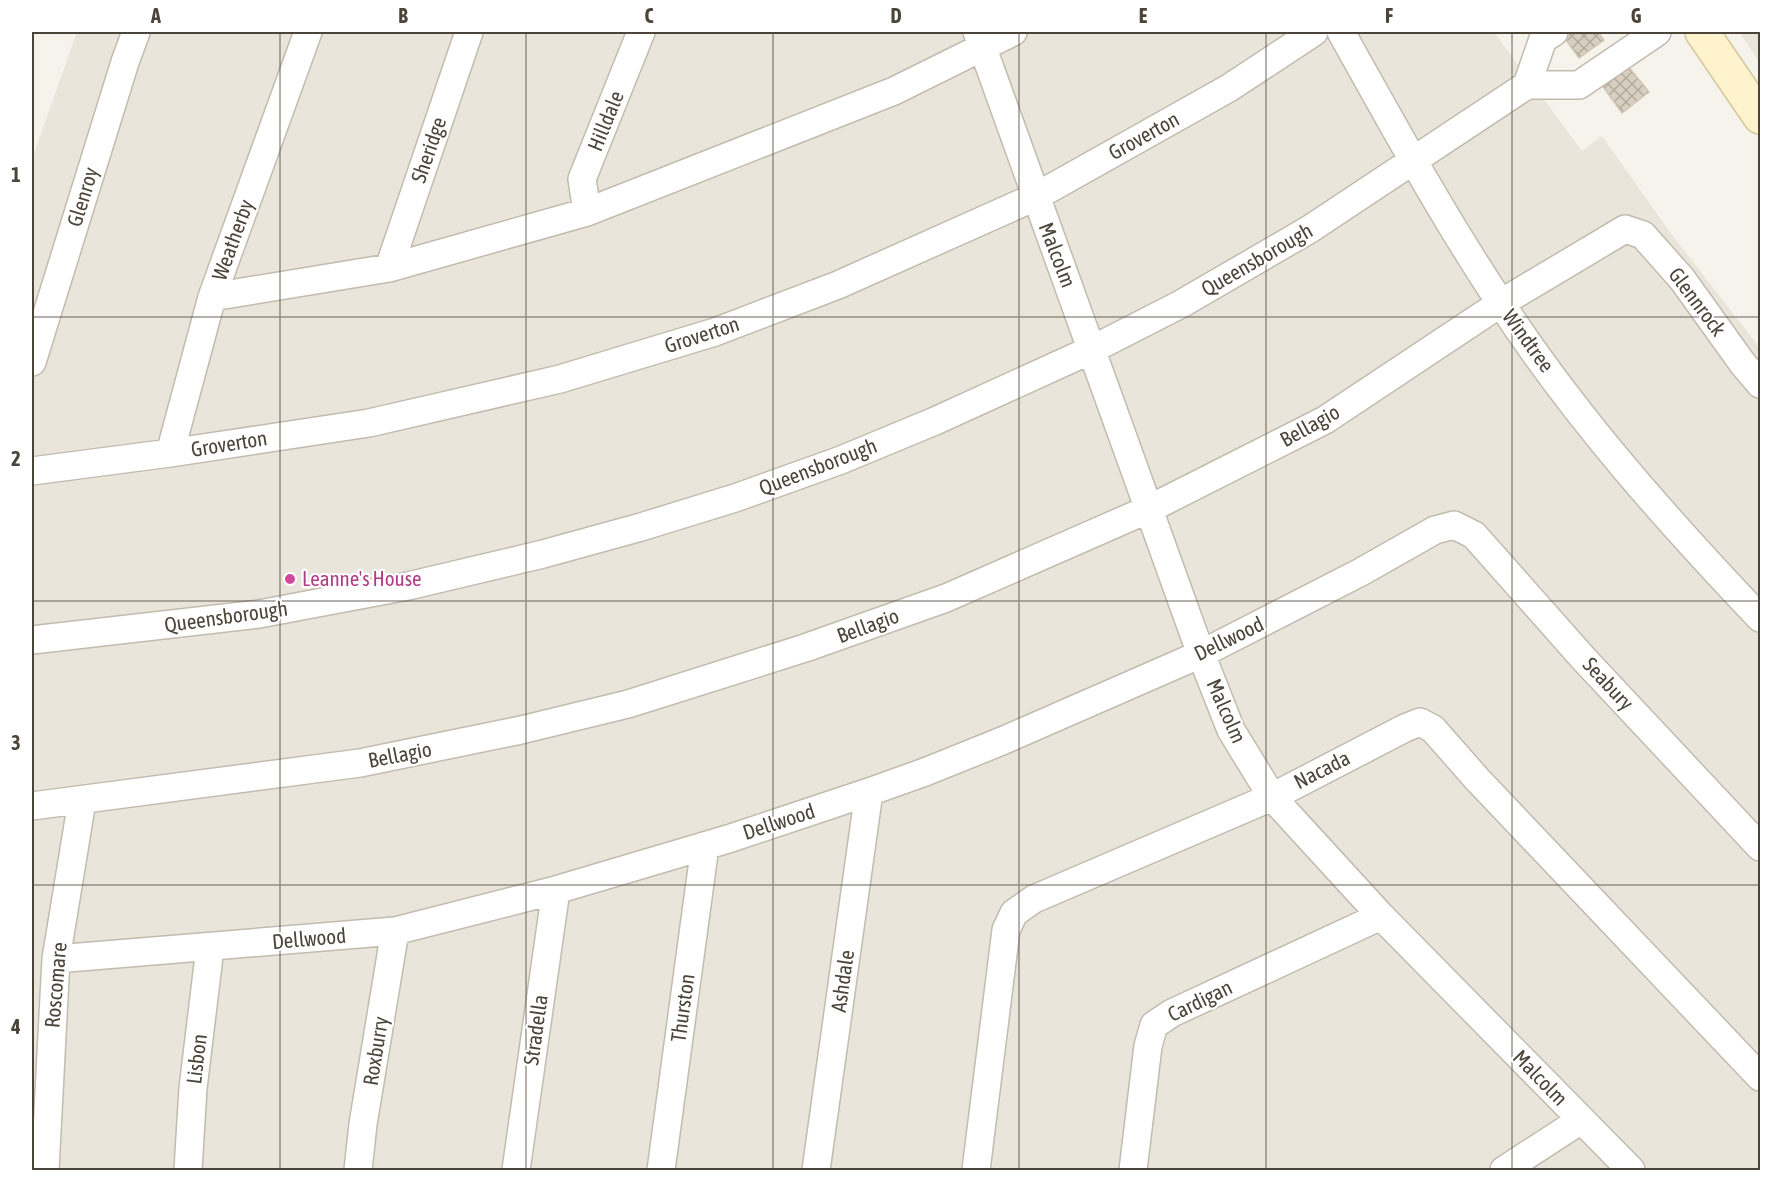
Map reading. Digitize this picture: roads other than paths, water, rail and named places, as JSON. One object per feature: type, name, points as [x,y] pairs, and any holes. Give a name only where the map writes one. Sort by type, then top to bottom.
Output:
[{"type":"street","name":"Glenroy","points":[[32,362],[136,32]]},
{"type":"street","name":"Weatherby","points":[[170,453],[212,297],[308,32]]},
{"type":"street","name":"Sheridge","points":[[389,268],[469,32]]},
{"type":"street","name":"Hilldale","points":[[587,212],[582,179],[641,32]]},
{"type":"street","points":[[212,297],[389,268],[587,212],[894,92],[979,39],[1013,32]]},
{"type":"street","name":"Groverton","points":[[32,471],[369,423],[560,379],[715,332],[838,285],[1035,196],[1229,88],[1314,32]]},
{"type":"street","name":"Windtree","points":[[1341,32],[1413,162],[1501,303],[1623,469],[1698,553],[1761,618]]},
{"type":"street","points":[[1554,32],[1543,39],[1527,85],[1580,85],[1657,32]]},
{"type":"street","points":[[1702,32],[1761,117]]},
{"type":"street","name":"Malcolm","points":[[979,39],[1093,349],[1201,654],[1231,730],[1272,797],[1381,916],[1631,1170]]},
{"type":"street","name":"Queensborough","points":[[32,640],[259,614],[408,586],[586,542],[735,498],[841,460],[935,421],[1093,349],[1181,304],[1310,229],[1527,85]]},
{"type":"street","name":"Bellagio","points":[[32,806],[360,763],[521,730],[628,704],[805,648],[946,598],[1149,509],[1325,420],[1501,303],[1625,229]]},
{"type":"street","name":"Glennrock","points":[[1625,229],[1642,235],[1682,279],[1743,364],[1761,384]]},
{"type":"street","name":"Dellwood","points":[[56,959],[395,932],[556,890],[705,846],[869,792],[1002,741],[1201,654],[1361,572],[1435,530],[1454,525]]},
{"type":"street","name":"Seabury","points":[[1454,525],[1474,535],[1583,658],[1761,847]]},
{"type":"street","name":"Nacada","points":[[976,1170],[1006,930],[1014,913],[1034,899],[1272,797],[1420,722],[1433,729],[1477,779],[1761,1077]]},
{"type":"street","name":"Ashdale","points":[[816,1170],[869,792]]},
{"type":"street","name":"Roscomare","points":[[45,1170],[56,959],[82,801]]},
{"type":"street","name":"Thurston","points":[[661,1170],[705,846]]},
{"type":"street","name":"Stradella","points":[[516,1170],[556,890]]},
{"type":"street","name":"Cardigan","points":[[1133,1170],[1148,1046],[1154,1024],[1172,1013],[1381,916]]},
{"type":"street","name":"Roxburry","points":[[358,1170],[363,1124],[395,932]]},
{"type":"street","name":"Lisbon","points":[[188,1170],[193,1088],[210,948]]},
{"type":"street","points":[[1504,1170],[1581,1120]]},
{"type":"place","name":"Leanne's House","points":[[290,579]]}]
